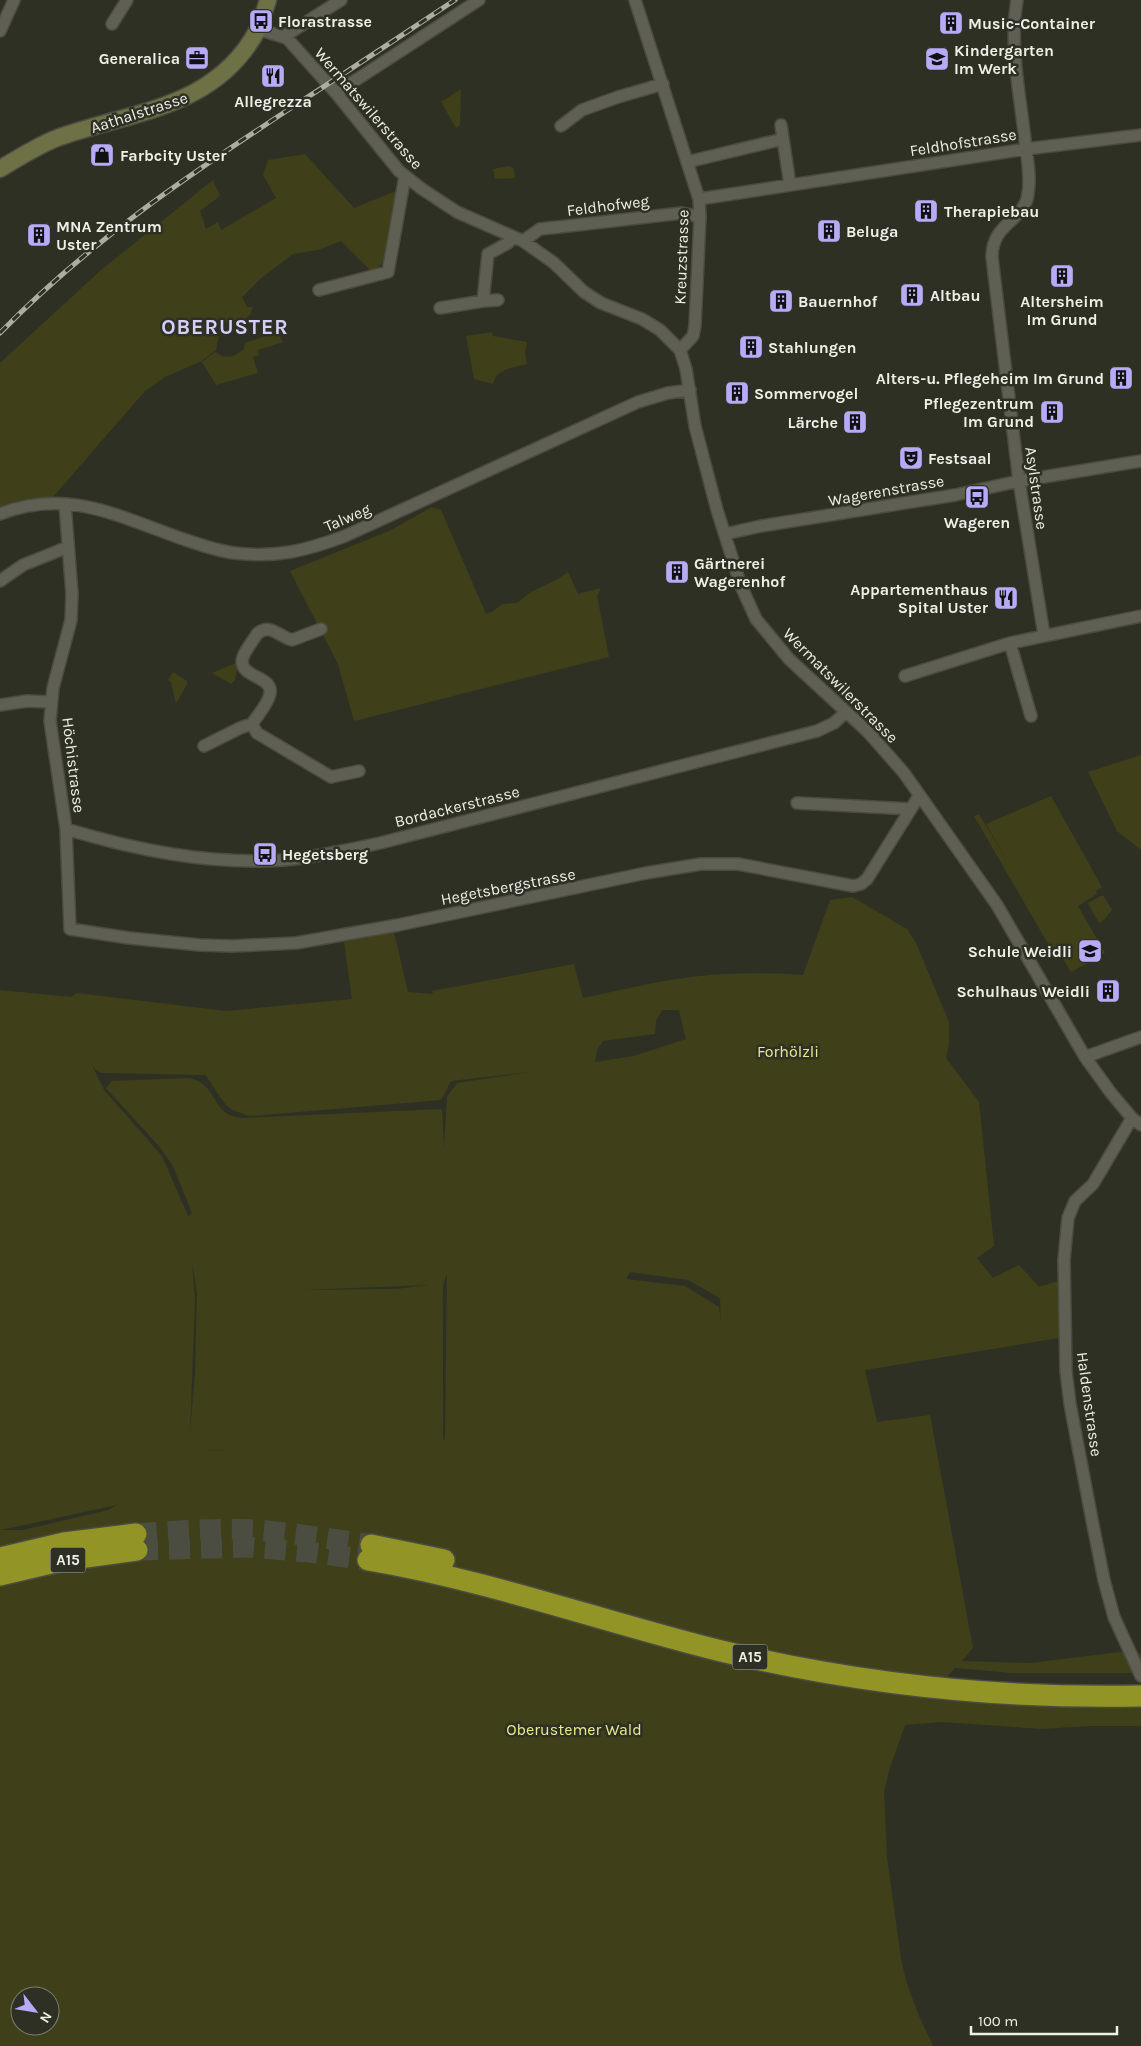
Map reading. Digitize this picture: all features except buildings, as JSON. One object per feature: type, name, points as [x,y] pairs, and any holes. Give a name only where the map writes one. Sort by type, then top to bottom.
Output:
[{"type":"highway","name":"A15","points":[[0,1558],[64,1543],[136,1542],[0,1575]]},
{"type":"highway","name":"A15","points":[[1140,1676],[1053,1683],[919,1674],[838,1662],[735,1640],[472,1568],[370,1553],[716,1649],[842,1676],[920,1687],[974,1692],[1071,1697],[1141,1696]]},
{"type":"main road","points":[[258,29],[268,0]]},
{"type":"main road","name":"Aathalstrasse","points":[[0,169],[30,151],[56,139],[172,104],[194,94],[211,83],[237,60],[258,29]]},
{"type":"street","points":[[0,31],[14,0]]},
{"type":"street","points":[[112,24],[127,0]]},
{"type":"street","points":[[258,29],[274,36],[285,36],[340,0]]},
{"type":"street","points":[[336,93],[480,0]]},
{"type":"street","name":"Kreuzstrasse","points":[[635,0],[699,199],[700,217],[695,326],[693,336],[680,350]]},
{"type":"street","name":"Asylstrasse","points":[[1017,0],[1014,45],[1026,149],[1028,196],[1023,207],[999,232],[992,246],[1019,481],[1044,635]]},
{"type":"street","name":"Wermatswilerstrasse","points":[[285,36],[336,93],[405,176],[447,206],[523,241],[554,263],[584,292],[601,303],[642,319],[660,330],[680,350],[686,369],[695,426],[725,534],[741,586],[756,619],[790,659],[890,755],[962,853],[997,906],[1085,1057],[1110,1093],[1137,1122]]},
{"type":"street","points":[[561,126],[582,110],[663,84]]},
{"type":"street","points":[[781,125],[790,185]]},
{"type":"street","name":"Feldhofstrasse","points":[[699,199],[1026,149],[1141,135]]},
{"type":"street","points":[[687,162],[783,139]]},
{"type":"street","points":[[319,290],[388,272],[405,176]]},
{"type":"street","name":"Feldhofweg","points":[[523,241],[534,232],[559,226],[682,213],[700,217]]},
{"type":"street","points":[[483,301],[488,254],[508,242],[512,236]]},
{"type":"street","points":[[440,308],[498,300]]},
{"type":"street","name":"Talweg","points":[[0,514],[30,505],[53,502],[86,506],[196,543],[231,552],[290,553],[313,548],[344,536],[638,402],[668,393],[690,390]]},
{"type":"street","name":"Wagerenstrasse","points":[[725,534],[761,526],[955,495],[1019,481],[1141,461]]},
{"type":"street","name":"Höchistrasse","points":[[65,504],[72,594],[72,620],[56,672],[51,702],[51,739],[66,829],[70,929]]},
{"type":"street","points":[[0,581],[23,565],[68,547]]},
{"type":"street","points":[[904,676],[1010,643],[1141,616]]},
{"type":"street","points":[[204,746],[252,724],[269,698],[271,691],[268,685],[246,670],[242,664],[244,654],[260,631],[269,629],[292,640],[321,629]]},
{"type":"street","points":[[1010,643],[1031,716]]},
{"type":"street","points":[[0,705],[27,701],[51,702]]},
{"type":"street","name":"Bordackerstrasse","points":[[66,829],[144,850],[203,858],[258,860],[321,856],[380,843],[817,731],[834,723],[846,712]]},
{"type":"street","points":[[252,724],[257,733],[331,777],[359,771]]},
{"type":"street","name":"Hegetsbergstrasse","points":[[70,929],[138,940],[200,945],[296,944],[398,925],[646,873],[701,864],[738,864],[853,886],[861,884],[867,879],[919,796]]},
{"type":"street","points":[[797,802],[911,809]]},
{"type":"street","points":[[1085,1057],[1141,1037]]},
{"type":"street","name":"Haldenstrasse","points":[[1137,1122],[1093,1184],[1073,1206],[1066,1230],[1064,1260],[1066,1371],[1072,1414],[1104,1580],[1114,1617],[1140,1676]]},
{"type":"green space","points":[[461,89],[460,125],[456,128],[441,102]]},
{"type":"green space","points":[[305,154],[354,208],[396,191],[383,261],[378,269],[372,272],[341,241],[318,250],[293,254],[260,279],[242,297],[247,307],[253,307],[250,315],[239,324],[225,322],[216,328],[219,334],[216,350],[202,361],[165,377],[145,391],[53,497],[32,498],[0,507],[0,363],[101,270],[213,180],[220,196],[200,211],[206,229],[218,222],[221,230],[276,198],[263,175],[268,160]]},
{"type":"green space","points":[[509,166],[514,169],[515,178],[495,179],[493,169]]},
{"type":"green space","points":[[492,332],[493,336],[527,342],[525,353],[527,364],[502,372],[493,384],[474,379],[466,336]]},
{"type":"green space","points":[[271,334],[280,336],[283,342],[258,350],[259,355],[253,357],[258,373],[216,385],[202,362],[215,352],[226,357],[233,356],[244,349],[245,343]]},
{"type":"green space","points":[[432,507],[441,510],[486,614],[502,604],[517,603],[531,592],[568,572],[578,594],[601,588],[597,596],[609,657],[354,721],[338,664],[290,571],[389,531]]},
{"type":"green space","points":[[238,662],[235,680],[231,684],[212,673]]},
{"type":"green space","points":[[173,672],[187,681],[176,704],[171,682],[168,680]]},
{"type":"green space","points":[[1141,755],[1141,850],[1117,831],[1088,772]]},
{"type":"green space","points":[[1051,796],[1102,887],[1096,891],[1097,894],[1078,906],[1105,953],[1071,972],[1059,952],[1054,954],[974,816],[979,814],[1007,861],[986,824]]},
{"type":"green space","points":[[1103,895],[1112,910],[1099,923],[1088,903]]},
{"type":"green space","points":[[852,897],[907,929],[916,943],[949,1022],[949,1043],[946,1058],[979,1102],[994,1246],[977,1258],[993,1278],[1019,1265],[1039,1287],[1064,1279],[1065,1337],[865,1370],[877,1422],[930,1415],[973,1648],[962,1661],[1030,1663],[1128,1651],[1131,1656],[1141,1653],[1141,1673],[1012,1673],[955,1668],[930,1697],[1141,1705],[1141,1726],[1089,1726],[1041,1729],[942,1722],[905,1725],[889,1771],[884,1792],[887,1857],[901,1959],[907,1984],[933,2046],[0,2046],[0,990],[71,997],[77,993],[226,1011],[352,999],[344,942],[394,932],[408,992],[433,994],[432,991],[574,964],[583,998],[700,976],[752,973],[803,975],[830,900]],"holes":[[[662,1010],[679,1010],[686,1039],[634,1056],[595,1062],[597,1050],[603,1041],[655,1034],[656,1021]],[[90,1061],[95,1069],[101,1073],[205,1075],[231,1109],[250,1116],[441,1100],[451,1081],[529,1072],[457,1083],[447,1097],[444,1148],[442,1109],[242,1118],[226,1113],[221,1109],[206,1087],[199,1081],[189,1078],[112,1081],[106,1088],[159,1146],[173,1166],[192,1213],[188,1216],[162,1156],[104,1090]],[[192,1263],[197,1293],[195,1373],[190,1433],[195,1299]],[[630,1272],[688,1280],[720,1298],[721,1322],[719,1307],[685,1286],[626,1279]],[[447,1273],[445,1439],[443,1440],[443,1285]],[[429,1285],[396,1289],[303,1290]],[[117,1505],[108,1510],[23,1530],[1,1530]]]},
{"type":"tunnel","points":[[136,1534],[239,1529],[298,1534],[371,1545]]},
{"type":"tunnel","points":[[137,1550],[248,1547],[309,1552],[368,1560]]},
{"type":"railway","points":[[0,333],[69,268],[142,210],[218,156],[455,0]]},
{"type":"place","name":"Florastrasse","points":[[261,21]]},
{"type":"place","name":"Music-Container","points":[[951,23]]},
{"type":"place","name":"Generalica","points":[[197,58]]},
{"type":"place","name":"Kindergarten Im Werk","points":[[937,59]]},
{"type":"place","name":"Allegrezza","points":[[273,76]]},
{"type":"place","name":"Farbcity Uster","points":[[102,155]]},
{"type":"place","name":"Therapiebau","points":[[926,211]]},
{"type":"place","name":"Beluga","points":[[829,231]]},
{"type":"place","name":"MNA Zentrum Uster","points":[[39,235]]},
{"type":"place","name":"Altersheim Im Grund","points":[[1062,276]]},
{"type":"place","name":"Altbau","points":[[912,295]]},
{"type":"place","name":"Bauernhof","points":[[781,301]]},
{"type":"place","name":"Stahlungen","points":[[751,347]]},
{"type":"place","name":"Alters-u. Pflegeheim Im Grund","points":[[1121,378]]},
{"type":"place","name":"Sommervogel","points":[[737,393]]},
{"type":"place","name":"Pflegezentrum Im Grund","points":[[1052,412]]},
{"type":"place","name":"Lärche","points":[[855,422]]},
{"type":"place","name":"Festsaal","points":[[911,458]]},
{"type":"place","name":"Wageren","points":[[977,497]]},
{"type":"place","name":"Gärtnerei Wagerenhof","points":[[677,572]]},
{"type":"place","name":"Appartementhaus Spital Uster","points":[[1006,598]]},
{"type":"place","name":"Hegetsberg","points":[[265,854]]},
{"type":"place","name":"Schule Weidli","points":[[1090,951]]},
{"type":"place","name":"Schulhaus Weidli","points":[[1108,991]]},
{"type":"district","name":"OBERUSTER","points":[[225,327]]},
{"type":"park label","name":"Forhölzli","points":[[788,1051]]},
{"type":"park label","name":"Oberustemer Wald","points":[[574,1729]]}]
